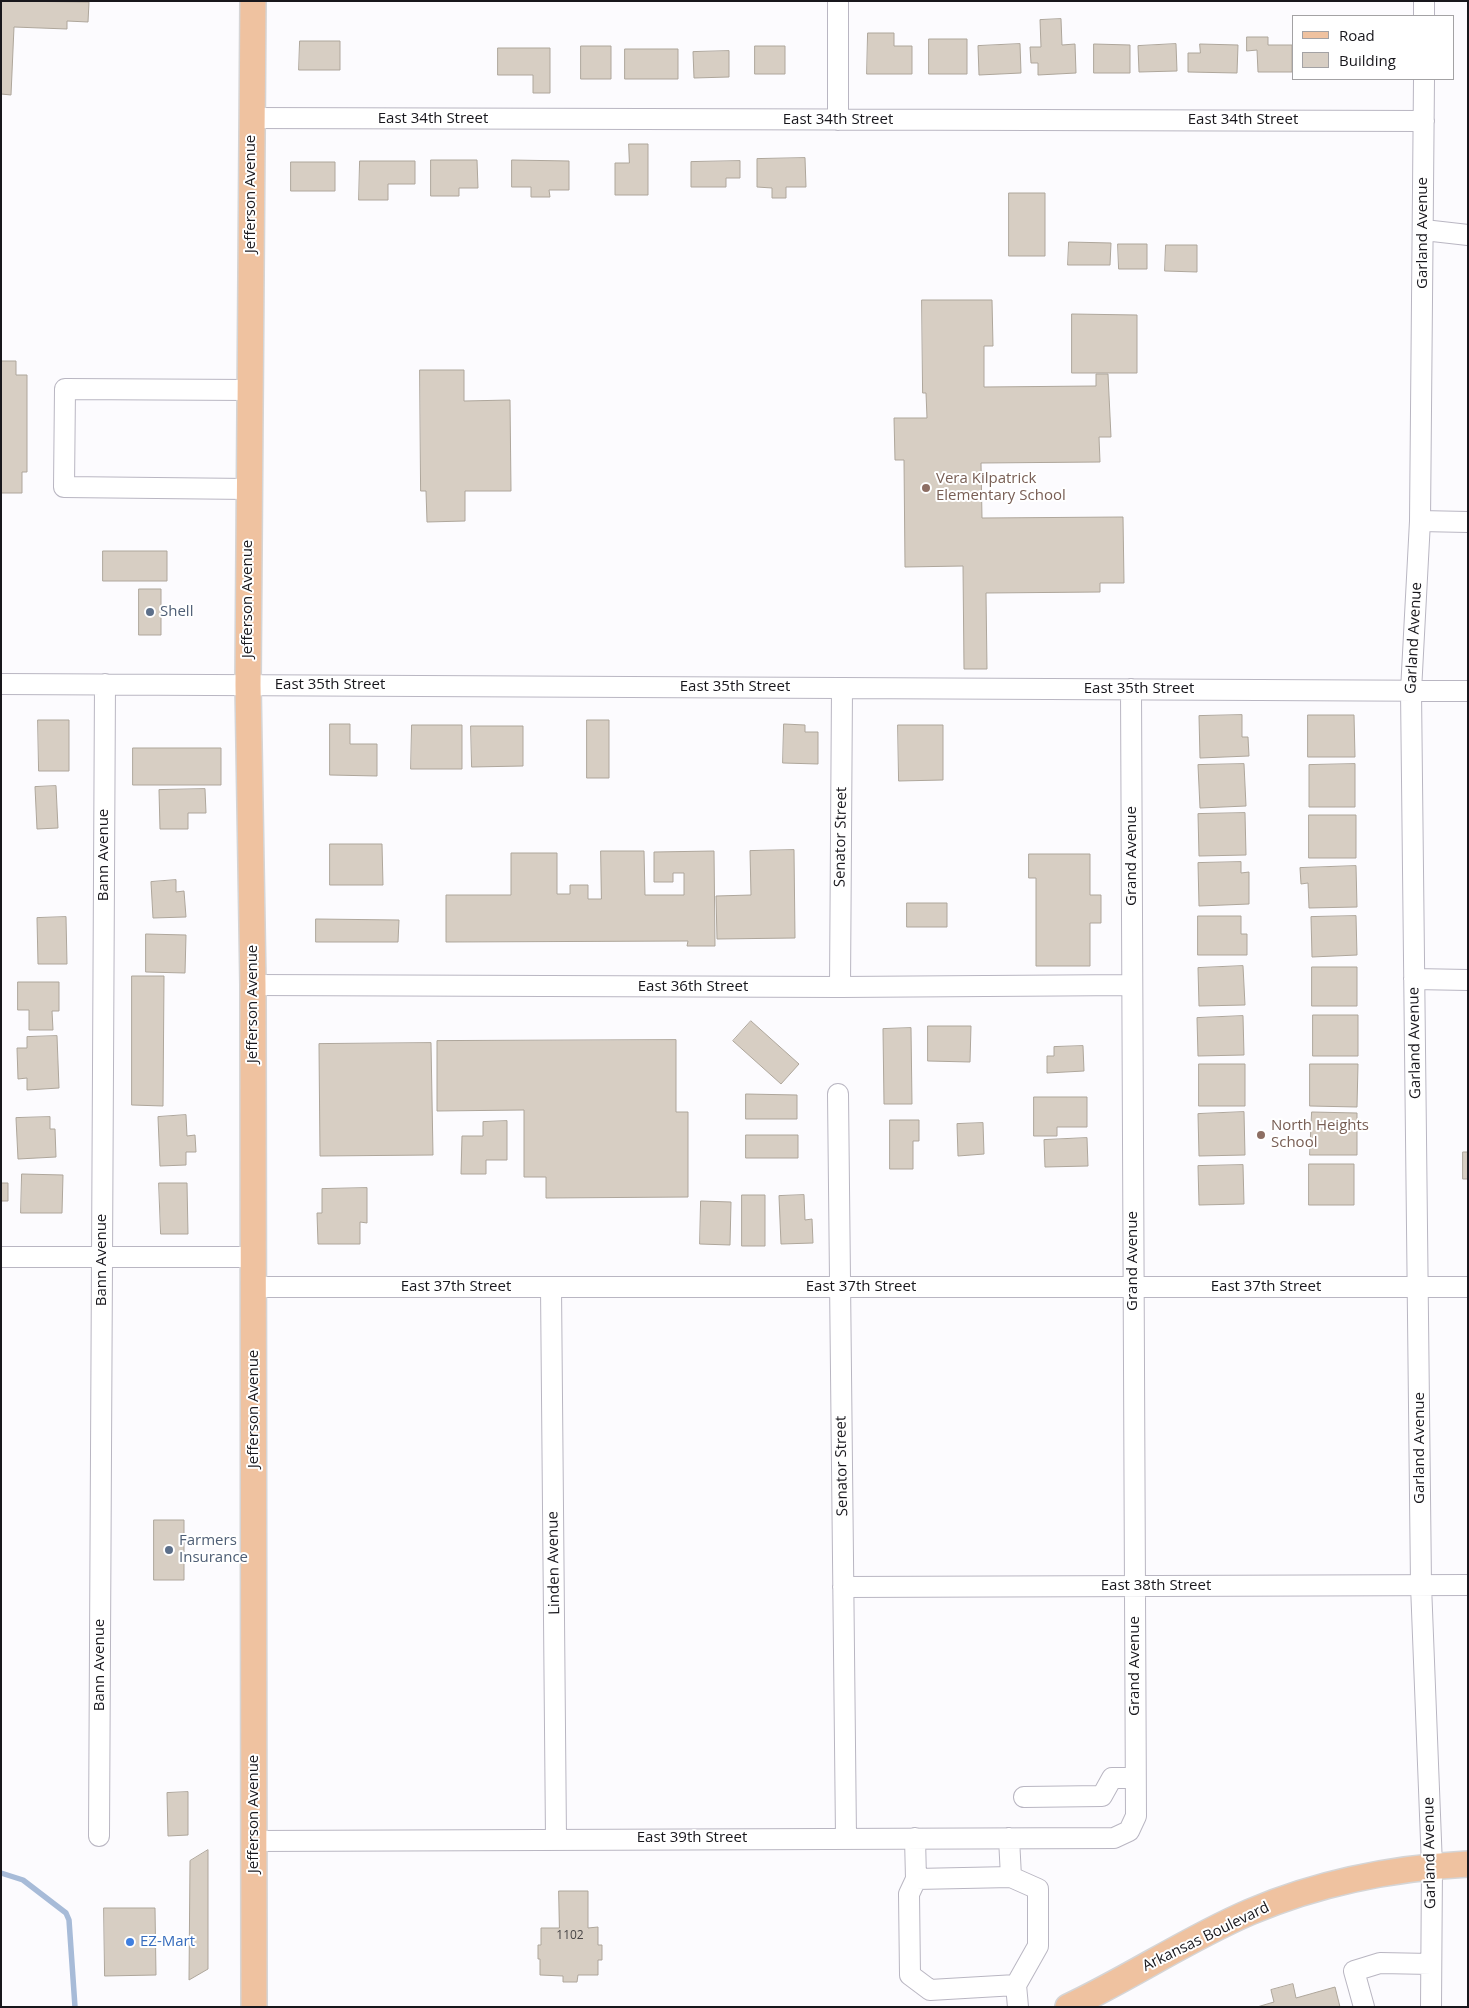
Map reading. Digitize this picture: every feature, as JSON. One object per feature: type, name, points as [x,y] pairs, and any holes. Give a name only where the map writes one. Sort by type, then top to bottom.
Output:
[{"type":"main road","name":"Jefferson Avenue","points":[[252,1],[248,685],[253,985],[254,2007]]},
{"type":"main road","name":"Arkansas Boulevard","points":[[1068,2007],[1185,1944],[1250,1912],[1323,1887],[1367,1876],[1432,1866],[1468,1864]]},
{"type":"street","points":[[838,1],[838,120]]},
{"type":"street","points":[[1424,1],[1424,15]]},
{"type":"street","name":"Garland Avenue","points":[[1424,80],[1420,521],[1411,691],[1421,1585],[1432,1866],[1431,2007]]},
{"type":"street","name":"East 34th Street","points":[[252,118],[1424,121]]},
{"type":"street","points":[[1424,230],[1468,235]]},
{"type":"street","points":[[249,489],[64,487],[64,428],[65,389],[250,390]]},
{"type":"street","points":[[1420,521],[1468,522]]},
{"type":"street","name":"East 35th Street","points":[[1,684],[1468,691]]},
{"type":"street","name":"Bann Avenue","points":[[99,1836],[105,684]]},
{"type":"street","name":"Senator Street","points":[[840,987],[842,688]]},
{"type":"street","name":"Grand Avenue","points":[[1129,1831],[1136,1816],[1131,689]]},
{"type":"street","points":[[1414,979],[1468,980]]},
{"type":"street","name":"East 36th Street","points":[[253,985],[840,987],[1132,985]]},
{"type":"street","name":"Senator Street","points":[[838,1094],[846,1838]]},
{"type":"street","points":[[1,1257],[253,1257]]},
{"type":"street","name":"Linden Avenue","points":[[551,1286],[556,1839]]},
{"type":"street","name":"East 37th Street","points":[[254,1287],[1468,1287]]},
{"type":"street","name":"East 38th Street","points":[[843,1587],[1468,1585]]},
{"type":"street","points":[[1024,1797],[1102,1796],[1112,1778],[1136,1778]]},
{"type":"street","name":"East 39th Street","points":[[254,1841],[1114,1838],[1129,1831]]},
{"type":"street","points":[[915,1838],[916,1879],[909,1894],[910,1975],[932,1998],[1016,1985]]},
{"type":"street","points":[[1009,1838],[1010,1877]]},
{"type":"street","points":[[916,1879],[1010,1877],[1038,1889],[1038,1946],[1016,1985],[1018,2007]]},
{"type":"street","points":[[1364,2007],[1354,1971],[1380,1963],[1431,1964]]},
{"type":"building","points":[[1,1],[89,2],[88,22],[67,21],[67,29],[14,27],[11,95],[1,94]]},
{"type":"building","points":[[1061,19],[1062,45],[1075,44],[1076,73],[1038,75],[1038,63],[1031,63],[1030,47],[1041,47],[1040,20]]},
{"type":"building","points":[[868,33],[894,33],[894,46],[912,46],[912,74],[867,74]]},
{"type":"building","points":[[1247,37],[1268,37],[1268,45],[1292,45],[1292,72],[1258,72],[1257,50],[1247,51]]},
{"type":"building","points":[[929,39],[967,39],[967,74],[929,74]]},
{"type":"building","points":[[300,41],[340,41],[340,70],[299,70]]},
{"type":"building","points":[[1020,44],[1021,73],[979,75],[978,46]]},
{"type":"building","points":[[1094,44],[1130,45],[1130,73],[1094,73]]},
{"type":"building","points":[[1176,44],[1177,71],[1139,72],[1138,46]]},
{"type":"building","points":[[1200,44],[1238,45],[1237,73],[1188,72],[1188,53],[1200,53]]},
{"type":"building","points":[[581,46],[611,46],[611,79],[581,79]]},
{"type":"building","points":[[755,46],[785,46],[785,74],[755,74]]},
{"type":"building","points":[[498,48],[550,48],[550,93],[533,93],[533,75],[498,75]]},
{"type":"building","points":[[625,49],[678,49],[678,79],[625,79]]},
{"type":"building","points":[[729,51],[729,77],[694,78],[693,52]]},
{"type":"building","points":[[629,144],[648,144],[648,195],[615,195],[615,163],[629,163]]},
{"type":"building","points":[[805,158],[806,187],[786,187],[786,198],[772,198],[772,188],[757,187],[757,159]]},
{"type":"building","points":[[431,160],[477,160],[478,188],[459,188],[459,196],[431,196]]},
{"type":"building","points":[[512,160],[569,161],[569,190],[549,190],[550,197],[531,197],[531,187],[512,187]]},
{"type":"building","points":[[360,161],[415,161],[415,184],[388,184],[388,200],[359,200]]},
{"type":"building","points":[[740,161],[740,178],[726,178],[726,187],[691,187],[691,162]]},
{"type":"building","points":[[291,162],[335,162],[335,191],[291,191]]},
{"type":"building","points":[[1009,193],[1045,193],[1045,256],[1009,256]]},
{"type":"building","points":[[1069,242],[1111,243],[1110,265],[1068,265]]},
{"type":"building","points":[[1118,244],[1147,244],[1147,269],[1119,269]]},
{"type":"building","points":[[1166,245],[1197,245],[1197,272],[1165,271]]},
{"type":"building","points":[[922,300],[992,300],[993,346],[984,346],[984,387],[1096,386],[1096,374],[1108,374],[1111,437],[1099,437],[1100,462],[981,463],[982,518],[1123,517],[1124,583],[1100,583],[1100,592],[986,593],[987,669],[964,669],[963,566],[905,567],[904,460],[895,460],[894,418],[927,418],[926,393],[923,393]]},
{"type":"building","points":[[1072,314],[1137,315],[1137,373],[1072,373]]},
{"type":"building","points":[[1,361],[16,361],[16,375],[27,375],[27,472],[22,472],[22,493],[1,493]]},
{"type":"building","points":[[420,370],[464,370],[464,401],[510,400],[511,491],[465,491],[465,521],[427,522],[426,491],[421,491]]},
{"type":"building","points":[[103,551],[167,551],[167,581],[103,581]]},
{"type":"building","name":"Shell","points":[[139,589],[161,589],[161,635],[139,635]]},
{"type":"building","points":[[1242,715],[1242,737],[1248,737],[1249,756],[1200,758],[1199,716]]},
{"type":"building","points":[[1308,715],[1354,715],[1355,757],[1308,757]]},
{"type":"building","points":[[38,720],[69,720],[69,771],[39,771]]},
{"type":"building","points":[[587,720],[609,720],[609,778],[587,778]]},
{"type":"building","points":[[330,724],[350,724],[350,744],[377,744],[377,776],[330,775]]},
{"type":"building","points":[[784,724],[805,725],[805,732],[818,732],[818,764],[783,763]]},
{"type":"building","points":[[412,725],[462,725],[462,769],[411,769]]},
{"type":"building","points":[[898,725],[943,725],[943,780],[899,781]]},
{"type":"building","points":[[471,726],[523,726],[523,766],[472,767]]},
{"type":"building","points":[[133,748],[221,748],[221,785],[133,785]]},
{"type":"building","points":[[1244,764],[1246,806],[1200,808],[1198,765]]},
{"type":"building","points":[[1355,764],[1355,807],[1309,807],[1309,765]]},
{"type":"building","points":[[56,786],[58,828],[37,829],[35,787]]},
{"type":"building","points":[[205,789],[206,813],[188,813],[188,829],[160,829],[159,790]]},
{"type":"building","points":[[1245,813],[1246,855],[1199,856],[1198,814]]},
{"type":"building","points":[[1309,815],[1356,815],[1356,858],[1309,858]]},
{"type":"building","points":[[330,844],[382,844],[383,885],[330,885]]},
{"type":"building","points":[[794,850],[795,938],[717,939],[716,896],[751,895],[750,851]]},
{"type":"building","points":[[601,851],[644,851],[645,895],[684,895],[684,873],[673,873],[673,882],[654,882],[654,852],[714,851],[715,946],[687,946],[688,941],[446,942],[446,895],[511,895],[511,853],[557,853],[557,894],[570,894],[570,885],[588,885],[588,899],[601,899]]},
{"type":"building","points":[[1029,854],[1090,854],[1090,895],[1101,895],[1101,923],[1090,923],[1090,966],[1036,966],[1036,878],[1029,878]]},
{"type":"building","points":[[1241,862],[1241,873],[1249,872],[1249,904],[1199,906],[1198,863]]},
{"type":"building","points":[[1356,866],[1357,907],[1309,908],[1308,883],[1301,884],[1300,868]]},
{"type":"building","points":[[176,880],[176,892],[184,891],[186,917],[153,918],[151,882]]},
{"type":"building","points":[[907,903],[947,903],[947,927],[907,927]]},
{"type":"building","points":[[1198,916],[1241,916],[1241,934],[1247,934],[1247,955],[1198,955]]},
{"type":"building","points":[[1356,916],[1357,955],[1312,957],[1311,917]]},
{"type":"building","points":[[66,917],[67,964],[38,964],[37,918]]},
{"type":"building","points":[[316,919],[399,920],[398,942],[316,942]]},
{"type":"building","points":[[146,934],[186,935],[185,973],[146,972]]},
{"type":"building","points":[[1243,966],[1245,1005],[1199,1006],[1198,968]]},
{"type":"building","points":[[1312,967],[1357,967],[1357,1006],[1312,1006]]},
{"type":"building","points":[[132,976],[164,976],[163,1106],[132,1105]]},
{"type":"building","points":[[18,982],[59,982],[59,1011],[52,1011],[53,1030],[29,1030],[29,1010],[18,1010]]},
{"type":"building","points":[[1313,1015],[1358,1015],[1358,1056],[1313,1056]]},
{"type":"building","points":[[1243,1016],[1244,1055],[1198,1056],[1197,1018]]},
{"type":"building","points":[[751,1021],[799,1064],[781,1084],[733,1041]]},
{"type":"building","points":[[928,1026],[971,1026],[970,1062],[928,1061]]},
{"type":"building","points":[[911,1028],[912,1104],[884,1104],[883,1029]]},
{"type":"building","points":[[57,1036],[59,1088],[27,1090],[27,1078],[18,1079],[17,1048],[27,1048],[27,1037]]},
{"type":"building","points":[[676,1040],[676,1112],[688,1112],[688,1197],[546,1198],[546,1177],[524,1177],[524,1110],[437,1111],[437,1041]]},
{"type":"building","points":[[431,1043],[433,1155],[320,1156],[319,1044]]},
{"type":"building","points":[[1083,1046],[1084,1071],[1047,1073],[1047,1056],[1054,1056],[1054,1047]]},
{"type":"building","points":[[1199,1064],[1245,1064],[1245,1106],[1199,1106]]},
{"type":"building","points":[[1310,1064],[1358,1064],[1357,1107],[1310,1106]]},
{"type":"building","points":[[746,1094],[797,1095],[797,1119],[746,1119]]},
{"type":"building","points":[[1034,1097],[1087,1097],[1087,1127],[1057,1127],[1057,1136],[1034,1136]]},
{"type":"building","points":[[1244,1112],[1245,1155],[1199,1156],[1198,1114]]},
{"type":"building","points":[[1312,1112],[1357,1113],[1357,1155],[1310,1155]]},
{"type":"building","points":[[186,1115],[187,1136],[195,1135],[196,1152],[186,1152],[186,1165],[160,1166],[158,1117]]},
{"type":"building","points":[[50,1117],[50,1129],[55,1129],[56,1157],[18,1159],[16,1118]]},
{"type":"building","points":[[890,1120],[919,1120],[919,1141],[913,1141],[913,1169],[890,1169]]},
{"type":"building","points":[[507,1121],[507,1160],[486,1160],[486,1174],[461,1174],[462,1136],[483,1136],[483,1122]]},
{"type":"building","points":[[983,1123],[984,1154],[958,1156],[957,1124]]},
{"type":"building","points":[[746,1135],[798,1135],[798,1158],[746,1158]]},
{"type":"building","points":[[1087,1138],[1088,1166],[1045,1167],[1044,1140]]},
{"type":"building","points":[[1463,1152],[1468,1152],[1468,1179],[1463,1179]]},
{"type":"building","points":[[1309,1164],[1354,1164],[1354,1205],[1309,1205]]},
{"type":"building","points":[[1243,1165],[1244,1204],[1199,1205],[1198,1166]]},
{"type":"building","points":[[22,1174],[63,1175],[62,1213],[21,1213]]},
{"type":"building","points":[[1,1183],[8,1183],[8,1201],[1,1201]]},
{"type":"building","points":[[159,1183],[187,1183],[188,1234],[161,1234]]},
{"type":"building","points":[[367,1188],[367,1223],[360,1222],[360,1244],[318,1244],[317,1213],[322,1213],[322,1189]]},
{"type":"building","points":[[742,1195],[765,1195],[765,1246],[742,1246]]},
{"type":"building","points":[[804,1195],[805,1220],[812,1219],[813,1243],[781,1244],[779,1196]]},
{"type":"building","points":[[701,1201],[731,1202],[730,1245],[700,1244]]},
{"type":"building","name":"Farmers Insurance","points":[[154,1520],[184,1520],[184,1580],[154,1580]]},
{"type":"building","points":[[188,1792],[188,1835],[168,1836],[167,1793]]},
{"type":"building","points":[[208,1850],[208,1969],[189,1980],[190,1861]]},
{"type":"building","points":[[559,1891],[588,1891],[588,1928],[598,1927],[598,1945],[602,1945],[602,1960],[598,1960],[598,1975],[578,1975],[577,1982],[563,1982],[563,1976],[540,1975],[538,1945],[541,1945],[541,1928],[559,1928]]},
{"type":"building","name":"EZ-Mart","points":[[104,1908],[155,1908],[156,1975],[105,1976]]},
{"type":"building","points":[[1293,1984],[1296,1998],[1335,1987],[1340,2007],[1257,2007],[1274,2002],[1271,1990]]},
{"type":"waterway","points":[[1,1873],[23,1880],[66,1913],[69,1920],[75,2007]]},
{"type":"place","name":"Vera Kilpatrick Elementary School","points":[[926,488]]},
{"type":"place","name":"Shell","points":[[150,612]]},
{"type":"place","name":"North Heights School","points":[[1261,1135]]},
{"type":"place","name":"Farmers Insurance","points":[[169,1550]]},
{"type":"place","name":"EZ-Mart","points":[[130,1942]]}]
